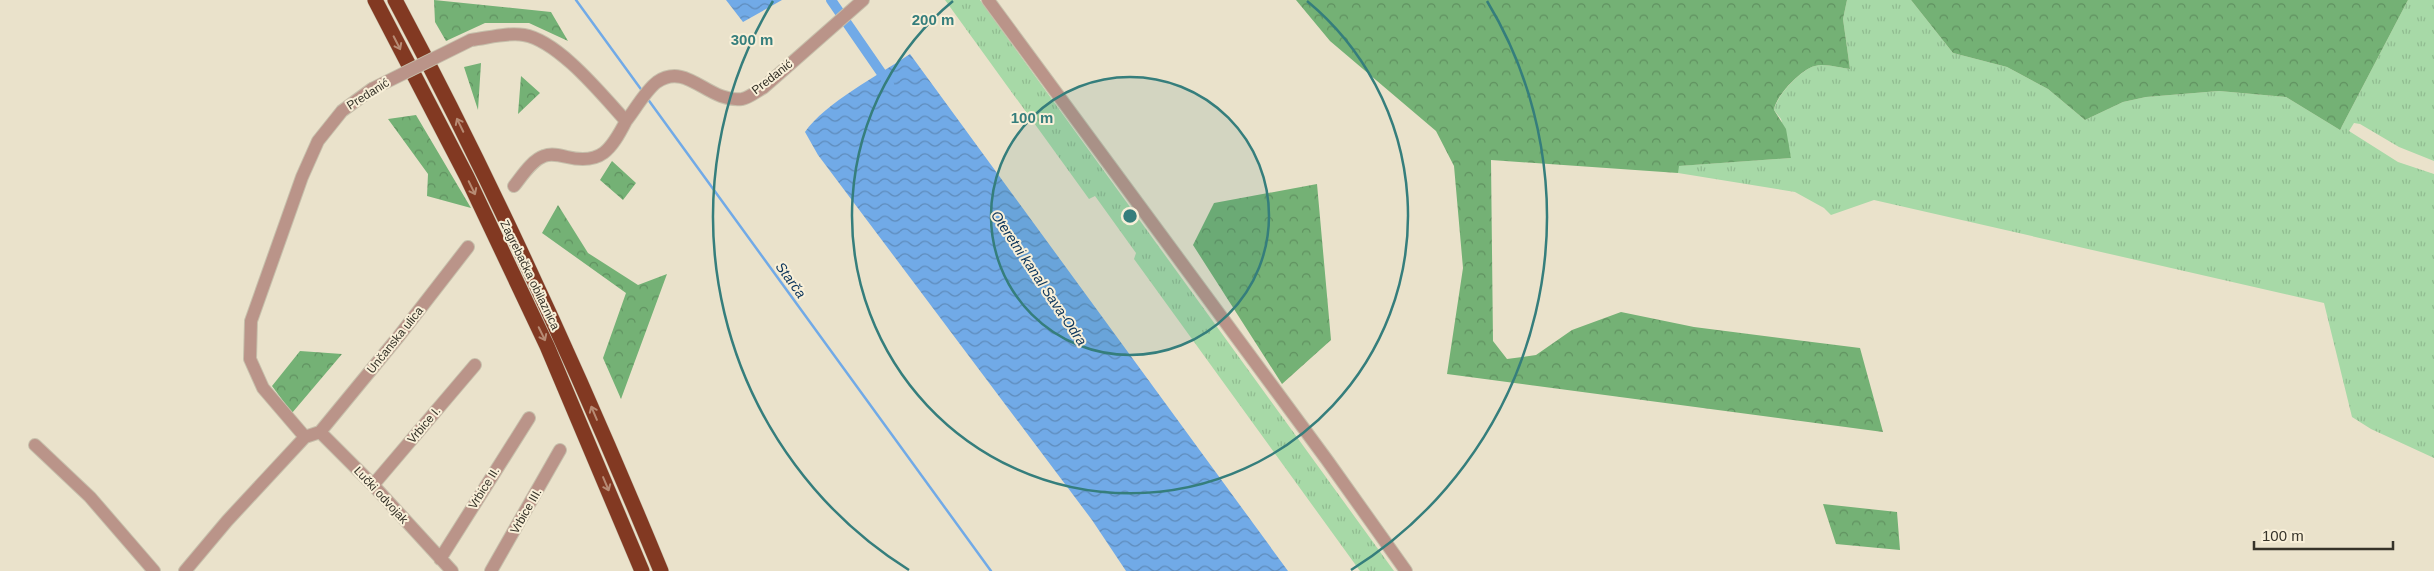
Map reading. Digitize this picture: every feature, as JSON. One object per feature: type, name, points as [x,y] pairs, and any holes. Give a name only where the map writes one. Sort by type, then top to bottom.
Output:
[{"type":"highway","name":"Zagrebačka obilaznica","points":[[375,0],[467,177],[547,346],[642,571]]},
{"type":"highway","name":"Zagrebačka obilaznica","points":[[395,0],[477,158],[559,334],[661,571]]},
{"type":"street","name":"Predanić","points":[[514,186],[537,159],[546,155],[590,160],[602,156],[611,147],[626,121],[657,82],[682,76],[714,94],[743,99],[763,88],[862,0]]},
{"type":"street","points":[[988,0],[1327,460],[1406,571]]},
{"type":"street","name":"Predanić","points":[[305,437],[262,388],[250,358],[252,321],[302,177],[318,141],[342,111],[372,89],[471,40],[504,35],[526,35],[548,45],[576,67],[626,121]]},
{"type":"street","name":"Unčanska ulica","points":[[320,432],[399,336],[468,247]]},
{"type":"street","name":"Vrbice I.","points":[[373,485],[475,365]]},
{"type":"street","name":"Vrbice II.","points":[[440,559],[529,418]]},
{"type":"street","points":[[185,571],[227,521],[305,437],[320,432]]},
{"type":"street","name":"Lučki odvojak","points":[[320,432],[373,485],[452,571]]},
{"type":"street","points":[[35,445],[90,497],[154,571]]},
{"type":"street","name":"Vrbice III.","points":[[491,571],[560,450]]},
{"type":"green space","points":[[434,0],[551,12],[568,41],[529,23],[485,23],[446,41],[435,22]]},
{"type":"green space","points":[[945,0],[980,0],[1394,571],[1360,571],[1134,259],[1136,253],[1095,196],[1089,199]]},
{"type":"green space","points":[[1296,0],[1847,0],[1843,19],[1850,69],[1823,65],[1809,68],[1790,84],[1775,104],[1774,110],[1786,129],[1791,158],[1679,166],[1678,173],[1491,160],[1493,341],[1507,359],[1536,355],[1572,330],[1621,312],[1694,327],[1860,348],[1883,432],[1447,374],[1463,268],[1454,166],[1436,131],[1330,41]]},
{"type":"green space","points":[[1847,0],[1911,0],[1953,53],[2007,67],[2048,89],[2085,120],[2123,102],[2146,97],[2219,91],[2286,97],[2340,130],[2408,0],[2434,0],[2434,161],[2399,147],[2360,124],[2354,123],[2349,131],[2398,162],[2434,174],[2434,458],[2371,429],[2352,417],[2324,303],[1874,200],[1831,215],[1824,208],[1795,192],[1678,173],[1678,166],[1791,158],[1781,119],[1774,110],[1776,104],[1790,84],[1809,68],[1823,65],[1850,69],[1843,19]]},
{"type":"green space","points":[[1911,0],[2408,0],[2340,130],[2286,97],[2219,91],[2146,97],[2123,102],[2085,120],[2048,89],[2007,67],[1953,53]]},
{"type":"green space","points":[[481,63],[478,110],[464,67]]},
{"type":"green space","points":[[521,76],[540,93],[518,114]]},
{"type":"green space","points":[[416,115],[471,208],[427,196],[428,174],[388,119]]},
{"type":"green space","points":[[612,161],[636,183],[623,200],[600,180]]},
{"type":"green space","points":[[1317,184],[1331,340],[1282,384],[1193,245],[1214,203]]},
{"type":"green space","points":[[558,205],[588,253],[638,285],[667,274],[621,399],[603,358],[626,293],[542,233]]},
{"type":"green space","points":[[300,351],[342,354],[292,413],[272,386]]},
{"type":"green space","points":[[1823,504],[1897,512],[1900,550],[1836,544]]},
{"type":"water","points":[[726,0],[782,0],[743,22]]},
{"type":"water","points":[[910,54],[1288,571],[1126,571],[1092,520],[818,155],[805,132],[814,121],[853,90]]},
{"type":"waterway","name":"Starča","points":[[576,0],[643,92]]},
{"type":"waterway","name":"Oteretni kanal Sava-Odra","points":[[831,0],[889,84]]},
{"type":"waterway","name":"Starča","points":[[647,98],[991,571]]}]
